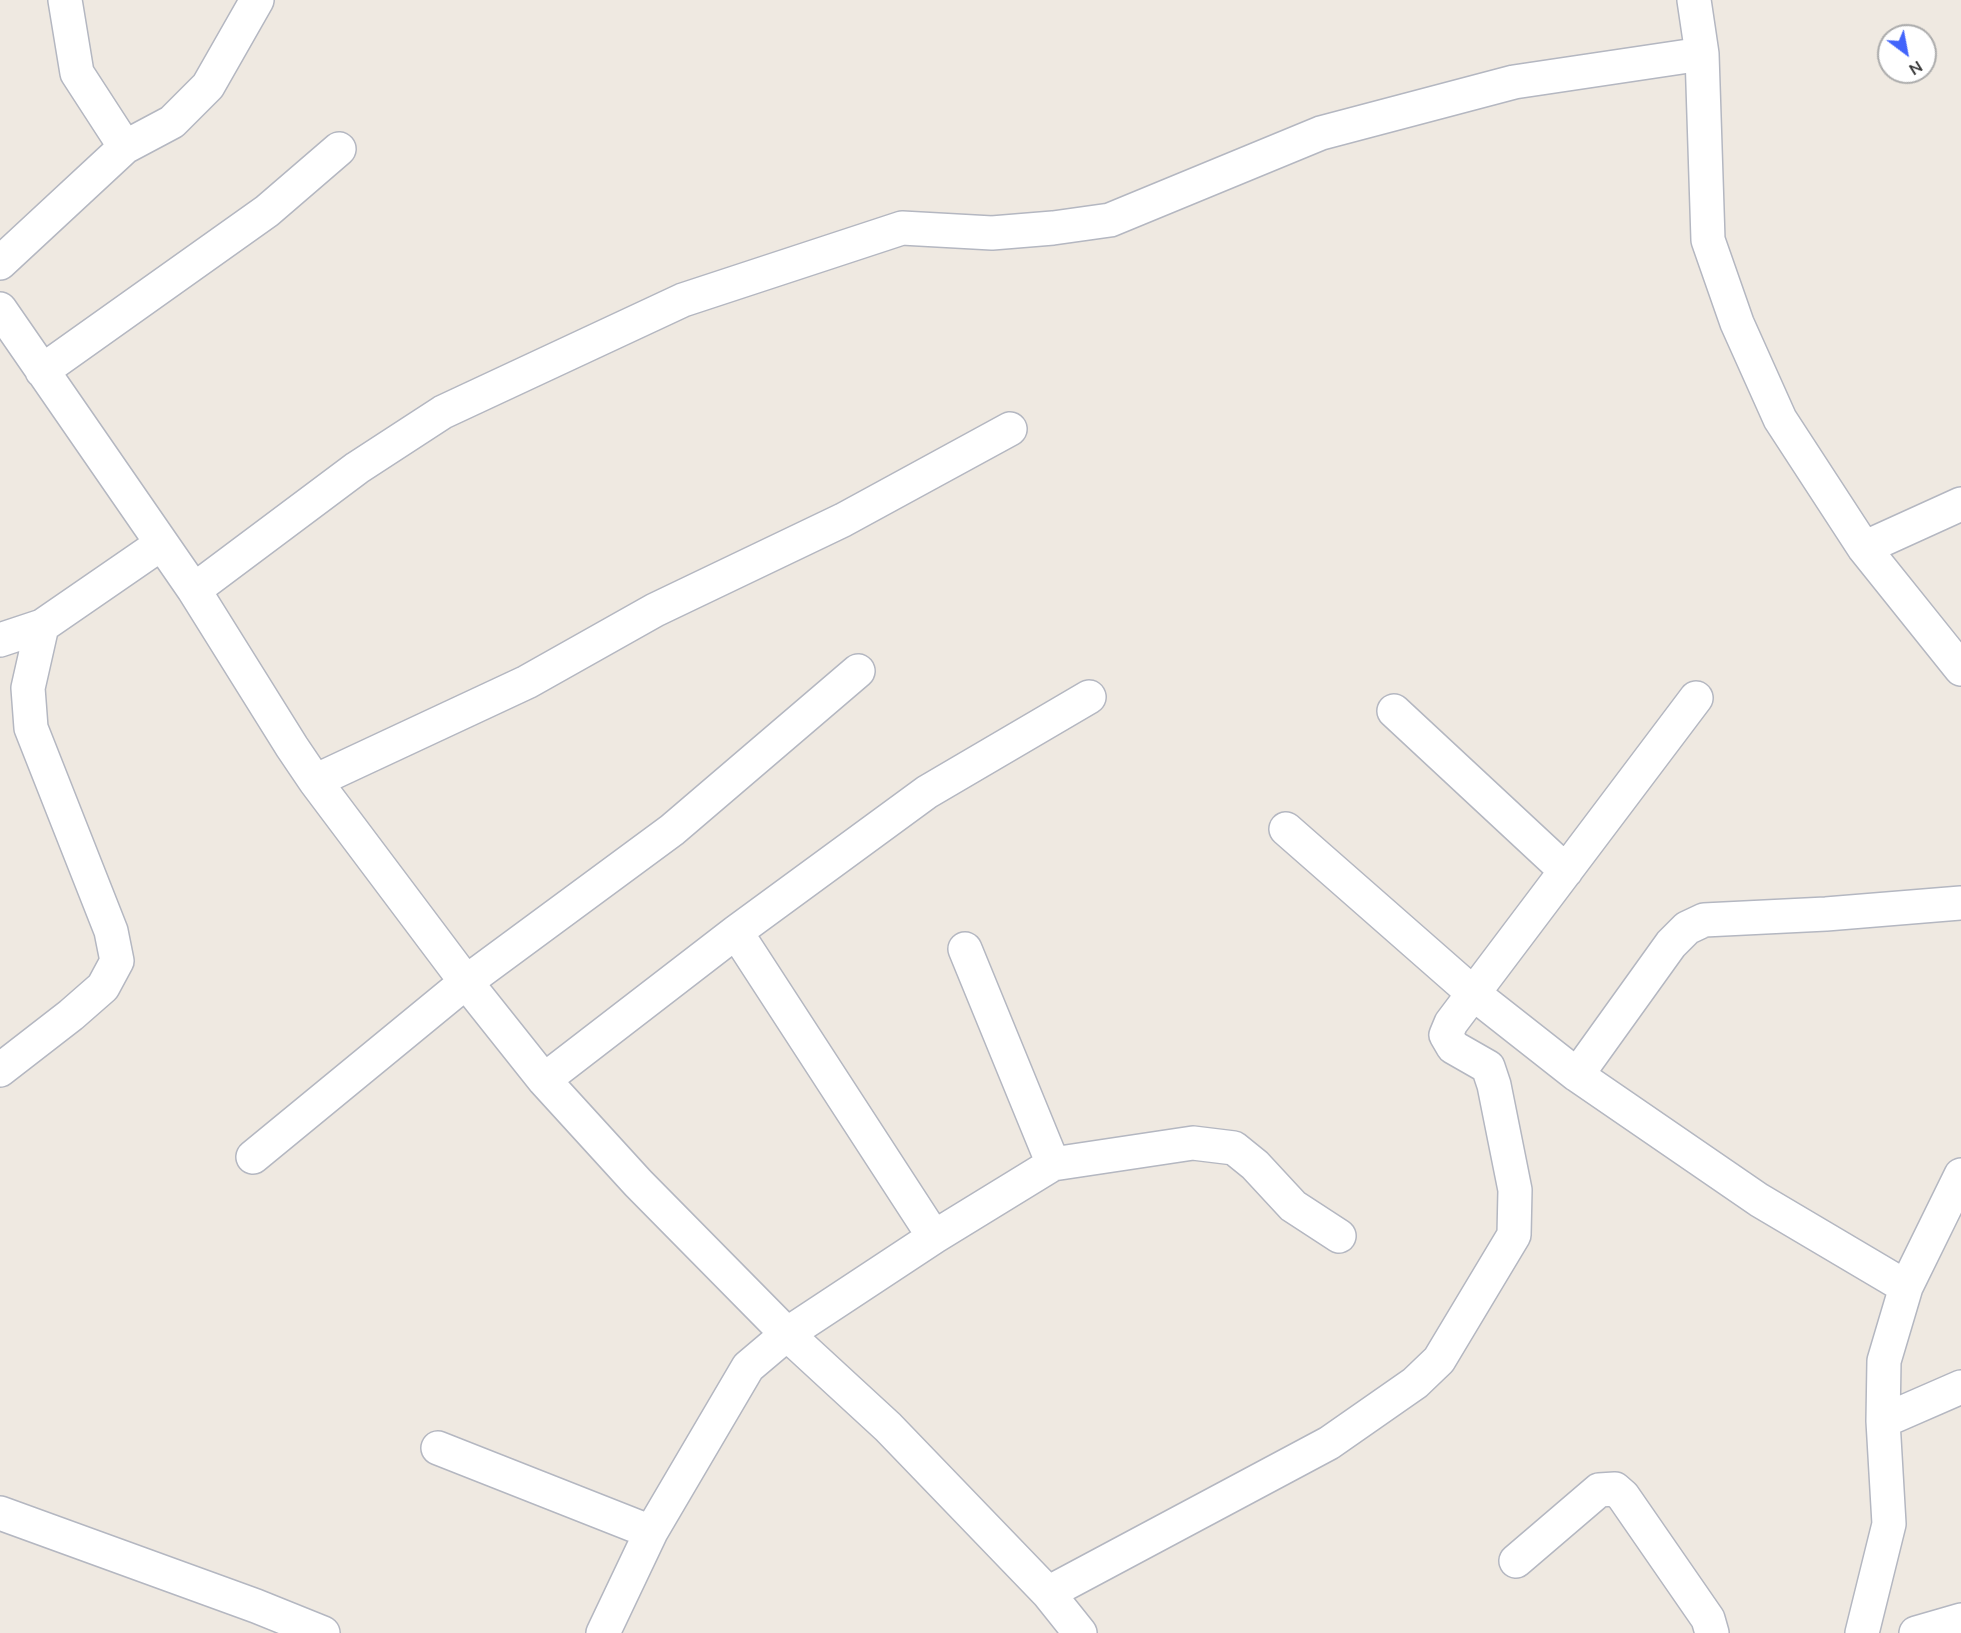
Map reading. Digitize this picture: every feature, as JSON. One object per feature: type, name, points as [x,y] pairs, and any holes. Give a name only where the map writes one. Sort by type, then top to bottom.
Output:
[{"type":"street","points":[[65,0],[77,73],[125,147]]},
{"type":"street","points":[[0,263],[125,147],[172,122],[208,86],[257,0]]},
{"type":"street","points":[[1694,0],[1702,54],[1708,240],[1737,323],[1780,419],[1864,548],[1957,657]]},
{"type":"street","points":[[194,590],[357,468],[443,412],[683,300],[902,228],[992,233],[1110,220],[1321,133],[1514,82],[1702,54]]},
{"type":"street","points":[[42,371],[267,212],[339,149]]},
{"type":"street","points":[[0,309],[194,590],[315,781],[466,982],[544,1080],[638,1183],[787,1334],[888,1427],[1047,1593],[1080,1633]]},
{"type":"street","points":[[315,781],[527,682],[656,610],[843,520],[1010,429]]},
{"type":"street","points":[[1864,548],[1961,504]]},
{"type":"street","points":[[0,640],[42,626],[161,544]]},
{"type":"street","points":[[0,1070],[103,987],[117,961],[111,931],[31,728],[28,688],[42,626]]},
{"type":"street","points":[[253,1157],[466,982],[672,830],[858,671]]},
{"type":"street","points":[[544,1080],[736,932],[927,792],[1089,697]]},
{"type":"street","points":[[1047,1593],[1329,1443],[1415,1383],[1439,1360],[1514,1235],[1515,1190],[1494,1084],[1488,1067],[1453,1047],[1446,1035],[1451,1023],[1696,698]]},
{"type":"street","points":[[1394,711],[1566,871]]},
{"type":"street","points":[[1286,829],[1474,994],[1577,1075],[1759,1200],[1906,1287]]},
{"type":"street","points":[[1577,1075],[1671,944],[1687,928],[1704,920],[1826,914],[1961,903]]},
{"type":"street","points":[[736,932],[934,1237]]},
{"type":"street","points":[[965,949],[1053,1164]]},
{"type":"street","points":[[603,1633],[651,1532],[748,1367],[787,1334],[934,1237],[1053,1164],[1193,1143],[1234,1148],[1255,1165],[1293,1206],[1339,1236]]},
{"type":"street","points":[[1862,1633],[1889,1524],[1883,1421],[1884,1361],[1906,1287],[1961,1175]]},
{"type":"street","points":[[1883,1421],[1961,1387]]},
{"type":"street","points":[[438,1448],[651,1532]]},
{"type":"street","points":[[1516,1561],[1599,1490],[1615,1489],[1623,1496],[1708,1619],[1712,1633]]},
{"type":"street","points":[[0,1513],[256,1619],[323,1633]]},
{"type":"street","points":[[1916,1633],[1961,1620]]}]
